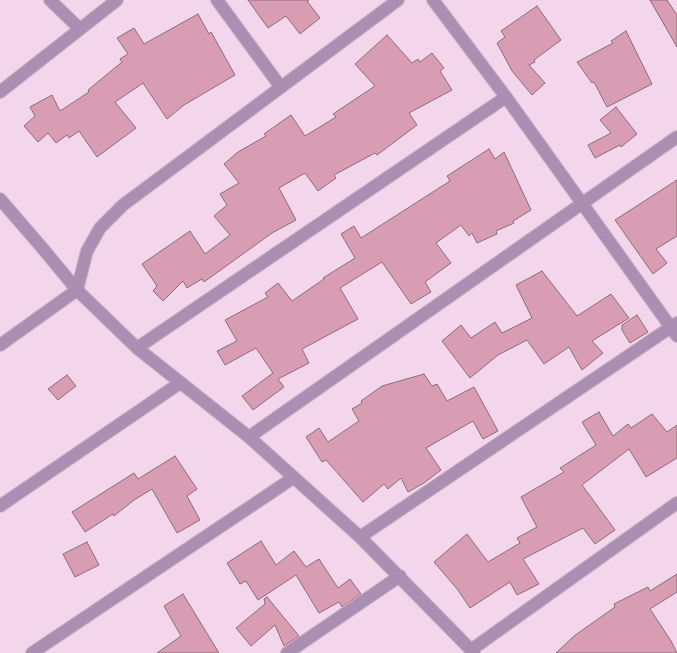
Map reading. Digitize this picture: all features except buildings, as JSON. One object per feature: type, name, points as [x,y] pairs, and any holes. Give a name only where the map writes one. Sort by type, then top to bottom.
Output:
[{"type":"street","points":[[50,0],[80,29]]},
{"type":"street","points":[[0,92],[117,0]]},
{"type":"street","points":[[217,0],[280,86]]},
{"type":"street","points":[[0,345],[77,290],[87,251],[100,228],[123,205],[280,86],[398,0]]},
{"type":"street","points":[[360,537],[675,329],[582,203],[506,96],[433,0]]},
{"type":"street","points":[[137,348],[506,96]]},
{"type":"street","points":[[249,437],[677,137]]},
{"type":"street","points":[[0,200],[77,290],[137,348],[249,437],[360,537],[400,576],[472,651],[677,503]]},
{"type":"street","points":[[0,506],[180,383]]},
{"type":"street","points":[[32,653],[293,478]]},
{"type":"street","points":[[288,653],[400,576]]}]
